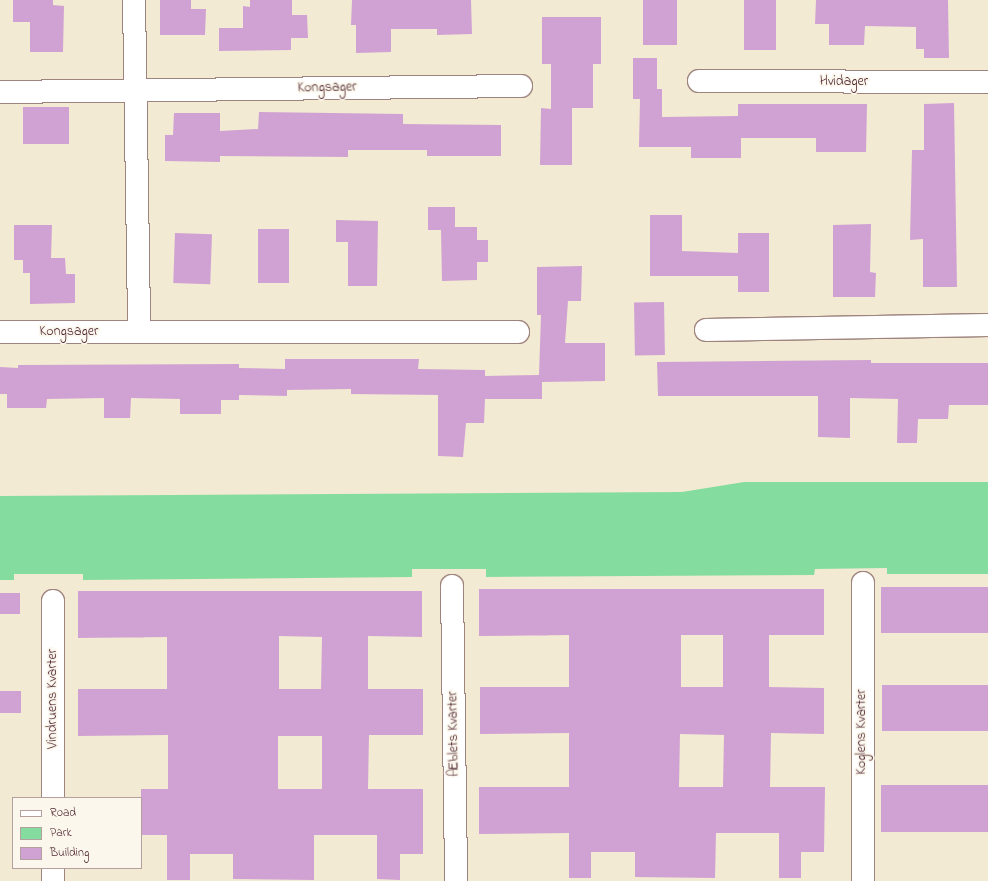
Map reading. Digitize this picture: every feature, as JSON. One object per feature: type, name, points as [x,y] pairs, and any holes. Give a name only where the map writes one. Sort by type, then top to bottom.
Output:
[{"type":"street","points":[[134,0],[134,90],[139,332]]},
{"type":"street","name":"Hvidager","points":[[699,81],[988,82]]},
{"type":"street","name":"Kongsager","points":[[0,92],[521,86]]},
{"type":"street","points":[[706,330],[988,325]]},
{"type":"street","name":"Kongsager","points":[[0,332],[518,332]]},
{"type":"street","name":"Koglens Kvarter","points":[[863,583],[863,881]]},
{"type":"street","name":"Æblets Kvarter","points":[[452,586],[456,881]]},
{"type":"street","name":"Vindruens Kvarter","points":[[53,601],[53,797]]},
{"type":"street","points":[[53,869],[53,881]]},
{"type":"green space","points":[[744,482],[988,482],[988,574],[887,574],[887,568],[815,569],[814,575],[486,577],[486,569],[412,569],[412,577],[83,580],[83,574],[14,574],[14,580],[0,580],[0,496],[682,492]]},
{"type":"building","points":[[13,0],[53,0],[53,5],[64,6],[63,52],[30,52],[30,22],[13,22]]},
{"type":"building","points":[[160,0],[191,0],[191,9],[206,9],[205,35],[160,35]]},
{"type":"building","points":[[250,0],[292,0],[292,15],[307,15],[308,38],[291,38],[291,50],[219,51],[219,28],[243,28],[243,6],[250,7]]},
{"type":"building","points":[[352,0],[471,0],[472,34],[437,35],[437,29],[391,29],[391,52],[356,53],[356,25],[351,25]]},
{"type":"building","points":[[643,0],[677,0],[677,45],[643,45]]},
{"type":"building","points":[[744,0],[776,0],[776,50],[744,50]]},
{"type":"building","points":[[816,0],[948,0],[949,58],[924,58],[924,49],[916,49],[916,27],[865,26],[864,45],[829,45],[829,24],[815,24]]},
{"type":"building","points":[[542,17],[601,17],[601,64],[593,64],[593,108],[572,108],[572,165],[540,165],[541,108],[551,109],[551,64],[542,64]]},
{"type":"building","points":[[633,58],[657,58],[657,89],[662,89],[662,117],[738,116],[738,104],[867,104],[866,152],[816,152],[816,138],[741,138],[741,158],[691,158],[691,147],[639,147],[640,99],[633,99]]},
{"type":"building","points":[[954,103],[957,287],[923,287],[923,239],[910,240],[912,150],[924,150],[924,104]]},
{"type":"building","points":[[23,107],[69,107],[69,144],[23,144]]},
{"type":"building","points":[[259,112],[403,114],[403,124],[501,125],[501,156],[427,156],[427,150],[348,150],[348,157],[220,156],[220,162],[165,161],[165,135],[173,135],[174,113],[220,113],[220,131],[258,129]]},
{"type":"building","points":[[428,207],[455,207],[455,227],[477,227],[477,240],[488,240],[488,262],[477,262],[477,280],[442,281],[441,230],[428,230]]},
{"type":"building","points":[[650,215],[682,215],[682,251],[738,253],[738,233],[769,233],[769,292],[738,292],[738,276],[650,276]]},
{"type":"building","points":[[336,220],[378,221],[377,286],[348,286],[348,242],[336,242]]},
{"type":"building","points":[[871,224],[870,272],[876,273],[875,297],[833,297],[833,225]]},
{"type":"building","points":[[14,225],[52,225],[51,258],[65,258],[66,274],[75,274],[75,303],[30,304],[30,273],[23,273],[23,260],[14,260]]},
{"type":"building","points":[[258,229],[289,229],[289,283],[258,283]]},
{"type":"building","points":[[175,233],[212,234],[210,284],[173,283]]},
{"type":"building","points":[[582,266],[581,301],[568,301],[565,343],[605,343],[605,381],[542,382],[542,399],[485,399],[484,423],[466,423],[463,457],[438,456],[438,395],[351,394],[351,389],[287,390],[287,396],[239,395],[239,400],[221,400],[221,414],[180,414],[180,399],[131,398],[130,418],[104,418],[104,398],[47,399],[46,408],[7,408],[7,394],[0,394],[0,367],[18,368],[18,365],[239,364],[239,368],[285,369],[285,359],[419,359],[418,369],[485,370],[485,376],[539,375],[541,315],[537,315],[537,267]]},
{"type":"building","points":[[664,302],[665,355],[635,356],[634,303]]},
{"type":"building","points":[[871,360],[871,363],[988,363],[988,405],[949,405],[948,419],[918,419],[917,443],[897,443],[898,399],[850,398],[850,438],[818,437],[818,396],[658,396],[657,362]]},
{"type":"building","points":[[881,587],[988,587],[988,633],[881,633]]},
{"type":"building","points":[[479,589],[824,589],[824,635],[769,635],[769,687],[824,688],[824,734],[771,733],[770,787],[825,787],[824,852],[801,852],[801,878],[779,878],[779,833],[716,833],[715,878],[635,877],[635,852],[591,852],[591,878],[569,878],[569,833],[479,834],[479,787],[569,787],[569,733],[480,734],[480,687],[569,687],[569,635],[479,636]],"holes":[[[681,635],[723,635],[723,687],[681,687]],[[680,734],[724,735],[723,787],[679,787]]]},
{"type":"building","points":[[78,591],[422,591],[422,637],[368,636],[368,689],[423,689],[423,735],[369,735],[368,789],[423,789],[423,854],[400,854],[400,880],[377,879],[377,835],[314,835],[314,880],[233,879],[233,854],[190,854],[190,880],[167,880],[167,835],[142,835],[141,789],[168,789],[168,735],[78,736],[78,689],[167,689],[167,637],[78,638]],"holes":[[[279,636],[322,637],[321,689],[279,689]],[[278,736],[322,736],[322,789],[278,789]]]},
{"type":"building","points":[[0,593],[20,593],[20,614],[0,614]]},
{"type":"building","points":[[882,685],[988,685],[988,731],[882,731]]},
{"type":"building","points":[[0,691],[21,691],[21,713],[0,713]]},
{"type":"building","points":[[881,785],[988,785],[988,832],[881,832]]}]
